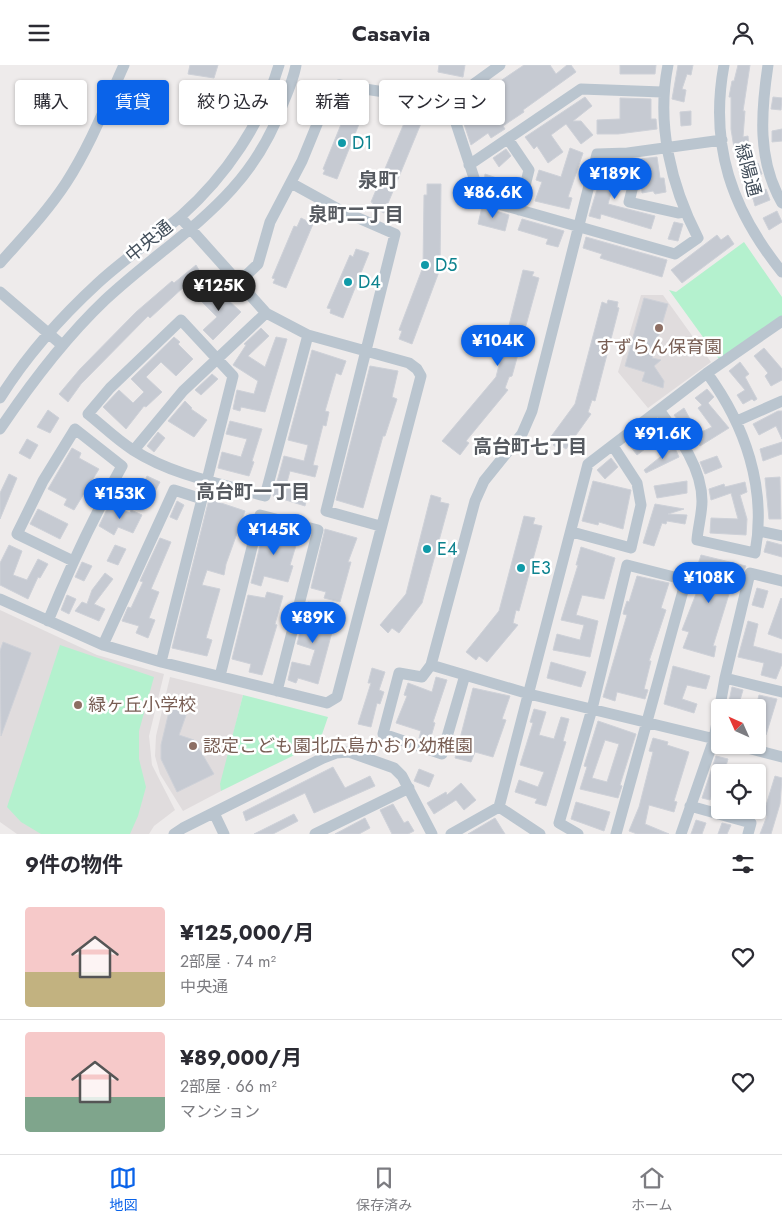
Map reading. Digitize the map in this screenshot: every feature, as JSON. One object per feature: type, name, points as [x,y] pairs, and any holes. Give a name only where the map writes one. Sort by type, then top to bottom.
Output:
[{"type":"street","points":[[0,263],[50,206],[67,182],[88,145],[124,65]]},
{"type":"street","name":"中央通","points":[[0,398],[48,333],[100,281],[180,217],[225,171],[252,129],[279,65]]},
{"type":"street","name":"中央通","points":[[0,429],[30,385],[62,345],[106,299],[191,230],[231,191],[269,139],[296,65]]},
{"type":"street","points":[[471,80],[482,70],[500,65]]},
{"type":"street","points":[[456,125],[481,199],[676,254],[698,238],[685,212],[674,180],[667,148],[662,91],[668,65]]},
{"type":"street","name":"緑陽通","points":[[724,65],[719,111],[722,140],[731,185],[738,205],[764,250],[782,272]]},
{"type":"street","points":[[768,65],[762,108],[764,156],[782,203]]},
{"type":"street","points":[[238,283],[258,264],[270,222],[291,183],[331,90],[339,85],[379,91]]},
{"type":"street","points":[[469,165],[581,89],[662,91]]},
{"type":"street","points":[[508,139],[529,170],[520,210]]},
{"type":"street","points":[[465,675],[442,754],[383,734],[399,673],[422,677],[431,665],[475,501],[484,481],[522,434],[532,411],[597,154],[628,153],[722,140]]},
{"type":"street","points":[[628,153],[634,182],[629,202],[678,213],[685,212]]},
{"type":"street","points":[[291,183],[340,210],[395,235],[364,351],[326,511],[380,526]]},
{"type":"street","points":[[0,599],[103,645],[161,662],[327,703],[338,697],[380,526],[420,376],[417,369],[409,363],[308,335],[266,313],[180,217]]},
{"type":"street","points":[[0,292],[62,345]]},
{"type":"street","points":[[134,451],[155,422],[183,391],[266,313]]},
{"type":"street","points":[[207,480],[233,376],[181,320],[110,388],[88,415],[134,451],[169,468],[207,480],[264,496],[308,335]]},
{"type":"street","points":[[451,834],[499,807],[572,532],[588,464],[707,373],[782,321]]},
{"type":"street","points":[[659,410],[684,445],[695,469],[702,500],[697,540],[754,553],[759,531],[758,503],[751,460],[737,421],[707,373]]},
{"type":"street","points":[[737,421],[782,401]]},
{"type":"street","points":[[48,621],[73,561],[122,466],[75,429],[43,481],[17,534],[73,561]]},
{"type":"street","points":[[572,532],[631,548],[641,505],[638,483],[612,447]]},
{"type":"street","points":[[103,645],[174,490],[202,499],[161,662]]},
{"type":"street","points":[[220,676],[260,515],[277,519],[318,530],[277,691]]},
{"type":"street","points":[[759,531],[782,536]]},
{"type":"street","points":[[578,834],[559,823],[592,709],[626,565],[686,580],[648,724],[616,834]]},
{"type":"street","points":[[722,699],[725,678],[750,573],[782,581]]},
{"type":"street","points":[[431,665],[529,694],[711,739]]},
{"type":"street","points":[[725,678],[782,692]]},
{"type":"street","points":[[174,834],[336,753],[349,752],[386,764],[402,776],[432,834]]},
{"type":"street","points":[[766,753],[782,757]]},
{"type":"street","points":[[681,834],[711,754]]},
{"type":"street","points":[[315,834],[409,789]]},
{"type":"street","points":[[690,806],[751,823],[748,834]]},
{"type":"street","points":[[499,807],[540,834]]},
{"type":"street","points":[[214,813],[224,834]]},
{"type":"shaded area","name":"すずらん保育園","points":[[641,295],[663,295],[711,362],[648,408],[618,372]]},
{"type":"shaded area","name":"緑ヶ丘小学校","points":[[0,610],[97,655],[164,674],[149,736],[152,765],[175,810],[154,826],[149,834],[17,834],[0,822]]},
{"type":"shaded area","name":"認定こども園北広島かおり幼稚園","points":[[170,677],[243,695],[221,784],[221,791],[183,811],[160,774],[155,756],[156,736]]},
{"type":"green space","points":[[744,242],[782,297],[782,321],[721,362],[669,290],[676,292]]},
{"type":"green space","name":"緑ヶ丘小学校","points":[[60,645],[154,677],[139,731],[139,759],[146,787],[138,816],[130,834],[41,834],[21,822],[7,807]]},
{"type":"green space","points":[[243,695],[328,717],[319,743],[221,791],[220,784]]},
{"type":"building","points":[[190,65],[218,65],[214,78],[188,74]]},
{"type":"building","points":[[439,65],[465,65],[463,77],[438,72]]},
{"type":"building","points":[[524,65],[550,65],[556,74],[567,65],[571,65],[576,72],[505,125],[505,80],[502,80]]},
{"type":"building","points":[[620,65],[656,65],[655,74],[620,74]]},
{"type":"building","points":[[678,65],[693,65],[691,75],[687,74],[682,89],[686,90],[684,102],[672,99]]},
{"type":"building","points":[[738,65],[750,65],[743,111],[745,111],[743,137],[748,136],[749,147],[734,148],[731,129],[731,97],[729,97]]},
{"type":"building","points":[[585,97],[592,106],[573,121],[581,121],[593,135],[581,144],[566,124],[551,135],[563,152],[548,163],[537,146],[534,149],[525,137]]},
{"type":"building","points":[[773,97],[782,98],[781,110],[771,109]]},
{"type":"building","points":[[620,98],[651,99],[651,119],[656,119],[657,129],[618,134],[597,134],[597,120],[620,119]]},
{"type":"building","points":[[691,111],[691,125],[681,126],[680,112]]},
{"type":"building","name":"D1","points":[[341,125],[359,125],[337,179],[323,174],[325,170],[323,169]]},
{"type":"building","points":[[403,125],[420,125],[384,213],[372,207],[373,203],[371,202]]},
{"type":"building","points":[[464,125],[504,125],[503,126],[505,129],[491,138],[488,133],[471,145]]},
{"type":"building","points":[[782,129],[782,141],[772,142],[772,131]]},
{"type":"building","points":[[570,148],[583,153],[568,197],[572,198],[569,209],[535,201],[542,182],[536,180],[539,170],[561,177]]},
{"type":"building","points":[[506,149],[511,156],[499,167],[493,158]]},
{"type":"building","points":[[657,157],[660,178],[664,178],[666,192],[655,194],[653,191],[642,193],[640,159]]},
{"type":"building","points":[[621,161],[622,173],[616,174],[608,204],[655,216],[651,229],[601,214],[600,219],[589,216],[602,173],[603,163]]},
{"type":"building","points":[[758,163],[762,174],[745,179],[743,167]]},
{"type":"building","points":[[485,174],[517,185],[515,194],[484,185]]},
{"type":"building","name":"D5","points":[[427,184],[441,184],[440,269],[412,344],[399,339],[402,331],[399,330],[423,267],[424,195],[427,195]]},
{"type":"building","points":[[766,189],[770,200],[755,206],[752,195]]},
{"type":"building","points":[[482,207],[509,215],[505,231],[478,224]]},
{"type":"building","points":[[777,211],[782,222],[769,230],[763,218]]},
{"type":"building","points":[[301,218],[313,224],[286,288],[273,283],[275,279],[272,278],[294,226],[297,227]]},
{"type":"building","points":[[522,219],[564,231],[558,247],[546,244],[548,239],[518,230]]},
{"type":"building","points":[[674,222],[683,224],[678,241],[668,239]]},
{"type":"building","points":[[717,235],[721,240],[728,235],[734,244],[682,283],[671,270]]},
{"type":"building","points":[[586,237],[667,260],[662,277],[600,258],[602,254],[583,248]]},
{"type":"building","name":"D4","points":[[356,249],[369,253],[343,318],[330,313],[331,309],[327,308],[350,255],[353,257]]},
{"type":"building","points":[[196,265],[202,275],[188,288],[186,285],[150,318],[148,316],[81,384],[68,402],[59,394],[80,369],[136,312],[172,281],[174,283]]},
{"type":"building","points":[[523,270],[534,272],[532,276],[539,278],[512,376],[509,377],[505,388],[508,390],[466,441],[469,443],[460,455],[442,441],[496,377]]},
{"type":"building","points":[[213,286],[241,312],[213,340],[203,330],[217,317],[200,300]]},
{"type":"building","points":[[644,298],[668,304],[652,358],[661,360],[654,366],[664,381],[663,388],[642,381],[645,372],[625,366]]},
{"type":"building","points":[[608,300],[618,302],[617,307],[619,308],[595,401],[592,400],[588,412],[591,414],[566,449],[563,447],[561,450],[553,445],[555,443],[550,438],[575,404],[602,302],[607,304]]},
{"type":"building","points":[[261,328],[269,336],[248,356],[265,367],[276,337],[287,339],[265,412],[241,407],[240,411],[233,409],[237,390],[254,394],[258,381],[233,365],[246,345],[244,344]]},
{"type":"building","points":[[174,337],[180,342],[178,344],[193,359],[176,376],[161,362],[146,377],[162,392],[146,407],[144,406],[126,429],[103,407],[119,390],[133,403],[144,392],[131,379]]},
{"type":"building","points":[[764,348],[782,369],[782,380],[771,386],[765,376],[768,373],[754,356]]},
{"type":"building","points":[[312,350],[346,361],[341,375],[336,373],[325,411],[329,412],[326,426],[323,425],[313,465],[318,466],[315,477],[290,471],[286,486],[308,492],[305,506],[273,496],[284,456],[304,461],[308,445],[288,440]]},
{"type":"building","points":[[740,362],[749,374],[745,377],[757,399],[754,401],[752,399],[743,404],[737,395],[745,390],[729,371]]},
{"type":"building","points":[[370,366],[398,371],[392,397],[397,399],[385,436],[383,436],[363,508],[336,500]]},
{"type":"building","points":[[212,374],[218,379],[201,395],[195,390]]},
{"type":"building","points":[[707,389],[714,397],[708,403],[729,428],[700,446],[695,435],[712,427],[698,408],[702,405],[695,398]]},
{"type":"building","points":[[185,401],[191,409],[207,420],[194,437],[168,421]]},
{"type":"building","points":[[684,408],[690,419],[680,423],[674,415]]},
{"type":"building","points":[[48,410],[59,418],[50,433],[37,427]]},
{"type":"building","points":[[778,411],[782,411],[782,439],[776,426],[759,435],[753,424]]},
{"type":"building","points":[[230,421],[262,429],[249,476],[218,468],[222,452],[241,457],[247,439],[226,434]]},
{"type":"building","points":[[657,424],[665,434],[637,455],[630,446]]},
{"type":"building","points":[[158,432],[165,438],[154,452],[147,446]]},
{"type":"building","points":[[27,439],[38,445],[30,459],[19,453]]},
{"type":"building","points":[[782,442],[782,454],[763,461],[760,449]]},
{"type":"building","points":[[72,448],[81,453],[79,458],[99,469],[74,510],[64,505],[67,499],[48,489]]},
{"type":"building","points":[[675,448],[679,457],[646,473],[644,470]]},
{"type":"building","points":[[717,456],[722,467],[705,474],[700,462]]},
{"type":"building","points":[[611,458],[618,467],[605,479],[597,470]]},
{"type":"building","points":[[9,474],[17,478],[0,519],[0,493]]},
{"type":"building","points":[[147,476],[160,482],[151,499],[139,493]]},
{"type":"building","points":[[780,477],[781,519],[769,519],[765,478]]},
{"type":"building","points":[[593,481],[631,490],[623,529],[599,522],[598,525],[582,521]]},
{"type":"building","points":[[687,481],[687,493],[657,498],[654,486]]},
{"type":"building","points":[[745,482],[747,492],[740,495],[747,519],[746,535],[710,533],[711,518],[738,519],[731,493],[711,500],[709,489],[724,484],[725,487]]},
{"type":"building","name":"E4","points":[[431,495],[441,498],[440,502],[449,504],[422,603],[399,633],[392,628],[388,633],[380,625],[406,594]]},
{"type":"building","points":[[209,499],[245,511],[226,564],[224,575],[207,570],[202,585],[220,589],[206,638],[212,640],[207,656],[172,648]]},
{"type":"building","points":[[177,501],[184,505],[177,520],[170,517]]},
{"type":"building","points":[[655,504],[684,509],[668,514],[687,515],[685,524],[667,521],[666,524],[662,523],[654,546],[643,543]]},
{"type":"building","points":[[109,505],[130,513],[131,510],[142,515],[133,533],[118,527],[114,535],[99,526]]},
{"type":"building","points":[[38,509],[68,524],[60,539],[30,524]]},
{"type":"building","name":"E3","points":[[524,516],[535,518],[533,524],[542,526],[519,611],[516,610],[513,623],[518,625],[487,662],[479,656],[476,660],[466,652],[499,611]]},
{"type":"building","points":[[265,525],[278,529],[277,532],[298,539],[290,565],[293,566],[288,582],[264,576],[261,586],[251,583]]},
{"type":"building","points":[[325,529],[357,538],[348,562],[351,562],[340,602],[324,598],[326,592],[311,588]]},
{"type":"building","points":[[160,538],[171,542],[151,589],[159,592],[149,618],[155,620],[148,638],[136,633],[139,626],[122,621],[128,607],[131,608],[143,582],[140,581]]},
{"type":"building","points":[[767,541],[782,545],[782,557],[764,552]]},
{"type":"building","points":[[9,545],[22,551],[13,575],[27,580],[38,559],[48,564],[40,578],[38,577],[28,599],[0,585],[0,563]]},
{"type":"building","points":[[115,545],[126,549],[118,565],[107,561]]},
{"type":"building","points":[[581,547],[615,558],[604,599],[582,595],[576,615],[598,621],[590,657],[553,650],[557,634],[580,640],[584,625],[561,620],[578,565],[576,565]]},
{"type":"building","points":[[701,555],[746,566],[741,577],[732,576],[726,593],[729,594],[713,646],[716,646],[714,657],[683,648],[689,632],[682,630],[703,576],[695,574]]},
{"type":"building","points":[[82,562],[92,566],[84,581],[75,577]]},
{"type":"building","points":[[105,573],[113,579],[94,604],[105,609],[99,621],[75,611],[82,602],[87,604],[92,590]]},
{"type":"building","points":[[637,576],[669,583],[661,608],[666,610],[649,661],[651,661],[644,689],[648,690],[645,699],[617,692],[615,701],[603,697],[627,615],[623,614],[624,610],[627,601],[629,602]]},
{"type":"building","points":[[757,588],[768,591],[763,608],[752,605]]},
{"type":"building","points":[[267,592],[283,596],[275,624],[277,625],[262,675],[249,672],[251,664],[232,659],[248,595],[265,598]]},
{"type":"building","points":[[67,595],[76,599],[69,614],[61,610]]},
{"type":"building","points":[[782,599],[782,639],[768,634]]},
{"type":"building","points":[[308,602],[318,604],[316,611],[336,617],[318,684],[298,678],[296,683],[288,680],[292,662],[310,666],[315,650],[297,644]]},
{"type":"building","points":[[748,621],[758,624],[753,646],[782,654],[782,664],[776,679],[761,675],[764,663],[738,657]]},
{"type":"building","points":[[3,642],[31,653],[1,736],[0,651]]},
{"type":"building","points":[[551,662],[586,672],[581,687],[547,678]]},
{"type":"building","points":[[673,666],[710,676],[706,689],[687,685],[682,699],[697,704],[694,713],[664,704]]},
{"type":"building","points":[[372,668],[385,672],[379,690],[384,692],[380,704],[377,703],[371,727],[358,724],[371,683],[368,683]]},
{"type":"building","points":[[436,677],[447,680],[433,722],[435,723],[430,740],[419,738],[421,731],[396,723],[407,696],[404,695],[408,683],[432,692]]},
{"type":"building","points":[[732,687],[743,690],[740,699],[729,699]]},
{"type":"building","points":[[473,688],[510,696],[502,719],[506,720],[493,757],[475,752],[471,762],[455,758]]},
{"type":"building","points":[[759,695],[777,699],[766,735],[766,699],[758,699]]},
{"type":"building","points":[[172,699],[190,704],[179,735],[194,740],[214,774],[177,792],[161,759],[161,745]]},
{"type":"building","points":[[534,709],[546,712],[539,735],[554,739],[561,717],[569,719],[563,741],[566,742],[546,806],[535,803],[537,799],[515,792],[519,780],[538,787],[544,772],[520,765],[533,723],[530,722]]},
{"type":"building","points":[[598,721],[636,734],[620,785],[622,786],[618,798],[580,789],[587,767],[584,766]],"holes":[[[605,740],[619,744],[607,782],[592,778]]]},
{"type":"building","points":[[653,738],[668,742],[667,745],[689,752],[674,801],[677,802],[674,812],[649,805],[645,824],[669,834],[637,834],[629,831],[639,807],[653,752],[649,751]]},
{"type":"building","points":[[716,756],[728,759],[727,764],[713,764]]},
{"type":"building","points":[[333,767],[345,788],[370,776],[375,786],[314,813],[305,793],[246,821],[243,812]]},
{"type":"building","points":[[419,769],[434,775],[429,787],[414,781]]},
{"type":"building","points":[[711,771],[711,797],[710,800],[702,798]]},
{"type":"building","points":[[775,776],[782,778],[780,804],[771,834],[760,834],[767,816],[766,805]]},
{"type":"building","points":[[461,783],[476,800],[464,810],[456,800],[434,814],[427,803],[446,792],[447,795]]},
{"type":"building","points":[[576,802],[610,812],[604,831],[571,819]]},
{"type":"building","points":[[393,804],[404,823],[408,821],[414,831],[408,834],[392,834],[380,810]]},
{"type":"building","points":[[294,814],[298,821],[273,834],[254,834]]},
{"type":"building","points":[[365,818],[370,828],[359,834],[335,834]]},
{"type":"building","points":[[495,818],[505,834],[468,834]]},
{"type":"building","points":[[696,820],[706,823],[702,834],[691,834]]},
{"type":"building","points":[[722,823],[731,825],[727,834],[718,834]]},
{"type":"place","name":"D1","points":[[342,143]]},
{"type":"place","name":"D5","points":[[425,265]]},
{"type":"place","name":"D4","points":[[348,282]]},
{"type":"place","name":"すずらん保育園","points":[[659,328]]},
{"type":"place","name":"E4","points":[[427,549]]},
{"type":"place","name":"E3","points":[[521,568]]},
{"type":"place","name":"緑ヶ丘小学校","points":[[78,705]]},
{"type":"place","name":"認定こども園北広島かおり幼稚園","points":[[193,746]]},
{"type":"district","name":"泉町","points":[[378,180]]},
{"type":"district","name":"泉町二丁目","points":[[356,214]]},
{"type":"district","name":"高台町七丁目","points":[[530,446]]},
{"type":"district","name":"高台町一丁目","points":[[253,491]]}]
